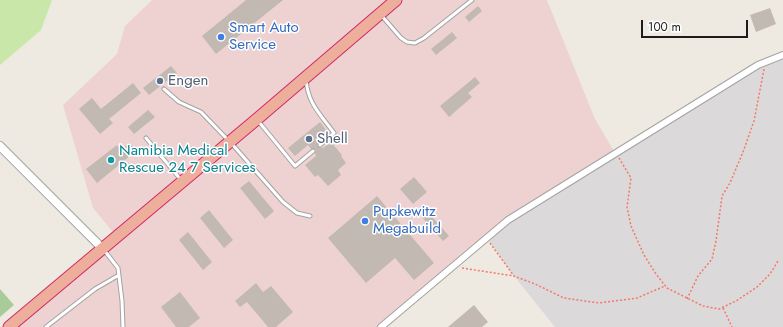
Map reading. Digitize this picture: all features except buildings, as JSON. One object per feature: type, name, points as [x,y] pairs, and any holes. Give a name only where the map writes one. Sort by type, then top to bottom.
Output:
[{"type":"highway","points":[[9,327],[257,120],[396,0]]},
{"type":"street","points":[[381,327],[508,220],[758,65],[783,55]]},
{"type":"street","points":[[0,146],[103,249]]},
{"type":"lane","points":[[380,14],[401,38],[408,42],[415,43],[424,38],[472,0]]},
{"type":"lane","points":[[305,77],[307,92],[310,100],[334,133],[320,145]]},
{"type":"lane","points":[[164,89],[179,102],[201,112],[284,202],[297,213],[310,216]]},
{"type":"lane","points":[[257,120],[295,166],[312,151]]},
{"type":"lane","points":[[146,138],[182,182]]},
{"type":"lane","points":[[103,249],[118,268],[123,327]]},
{"type":"lane","points":[[46,327],[95,289],[119,275]]},
{"type":"path","points":[[687,298],[698,276],[712,259],[722,196],[730,183],[754,121],[766,62]]},
{"type":"path","points":[[615,153],[631,178],[627,207],[631,226],[644,254],[656,274],[667,288],[703,306],[719,309],[736,301],[757,287],[770,274],[778,261]]},
{"type":"path","points":[[487,238],[514,276]]},
{"type":"path","points":[[453,266],[514,276],[564,298],[599,303],[637,298],[665,286]]},
{"type":"path","points":[[723,308],[732,327]]},
{"type":"shaded area","points":[[152,0],[547,0],[595,119],[615,153],[508,220],[381,327],[9,327],[117,237],[93,208],[63,105],[117,54],[125,26]]},
{"type":"shaded area","points":[[783,55],[783,327],[555,327],[514,276],[487,238],[508,220],[758,65]]},
{"type":"green space","points":[[0,0],[52,0],[41,30],[0,65]]},
{"type":"green space","points":[[0,289],[14,305],[0,317]]},
{"type":"place","name":"Smart Auto Service","points":[[221,37]]},
{"type":"place","name":"Engen","points":[[160,81]]},
{"type":"place","name":"Shell","points":[[309,139]]},
{"type":"place","name":"Namibia Medical Rescue 24 7 Services","points":[[111,160]]},
{"type":"place","name":"Pupkewitz Megabuild","points":[[365,221]]}]
